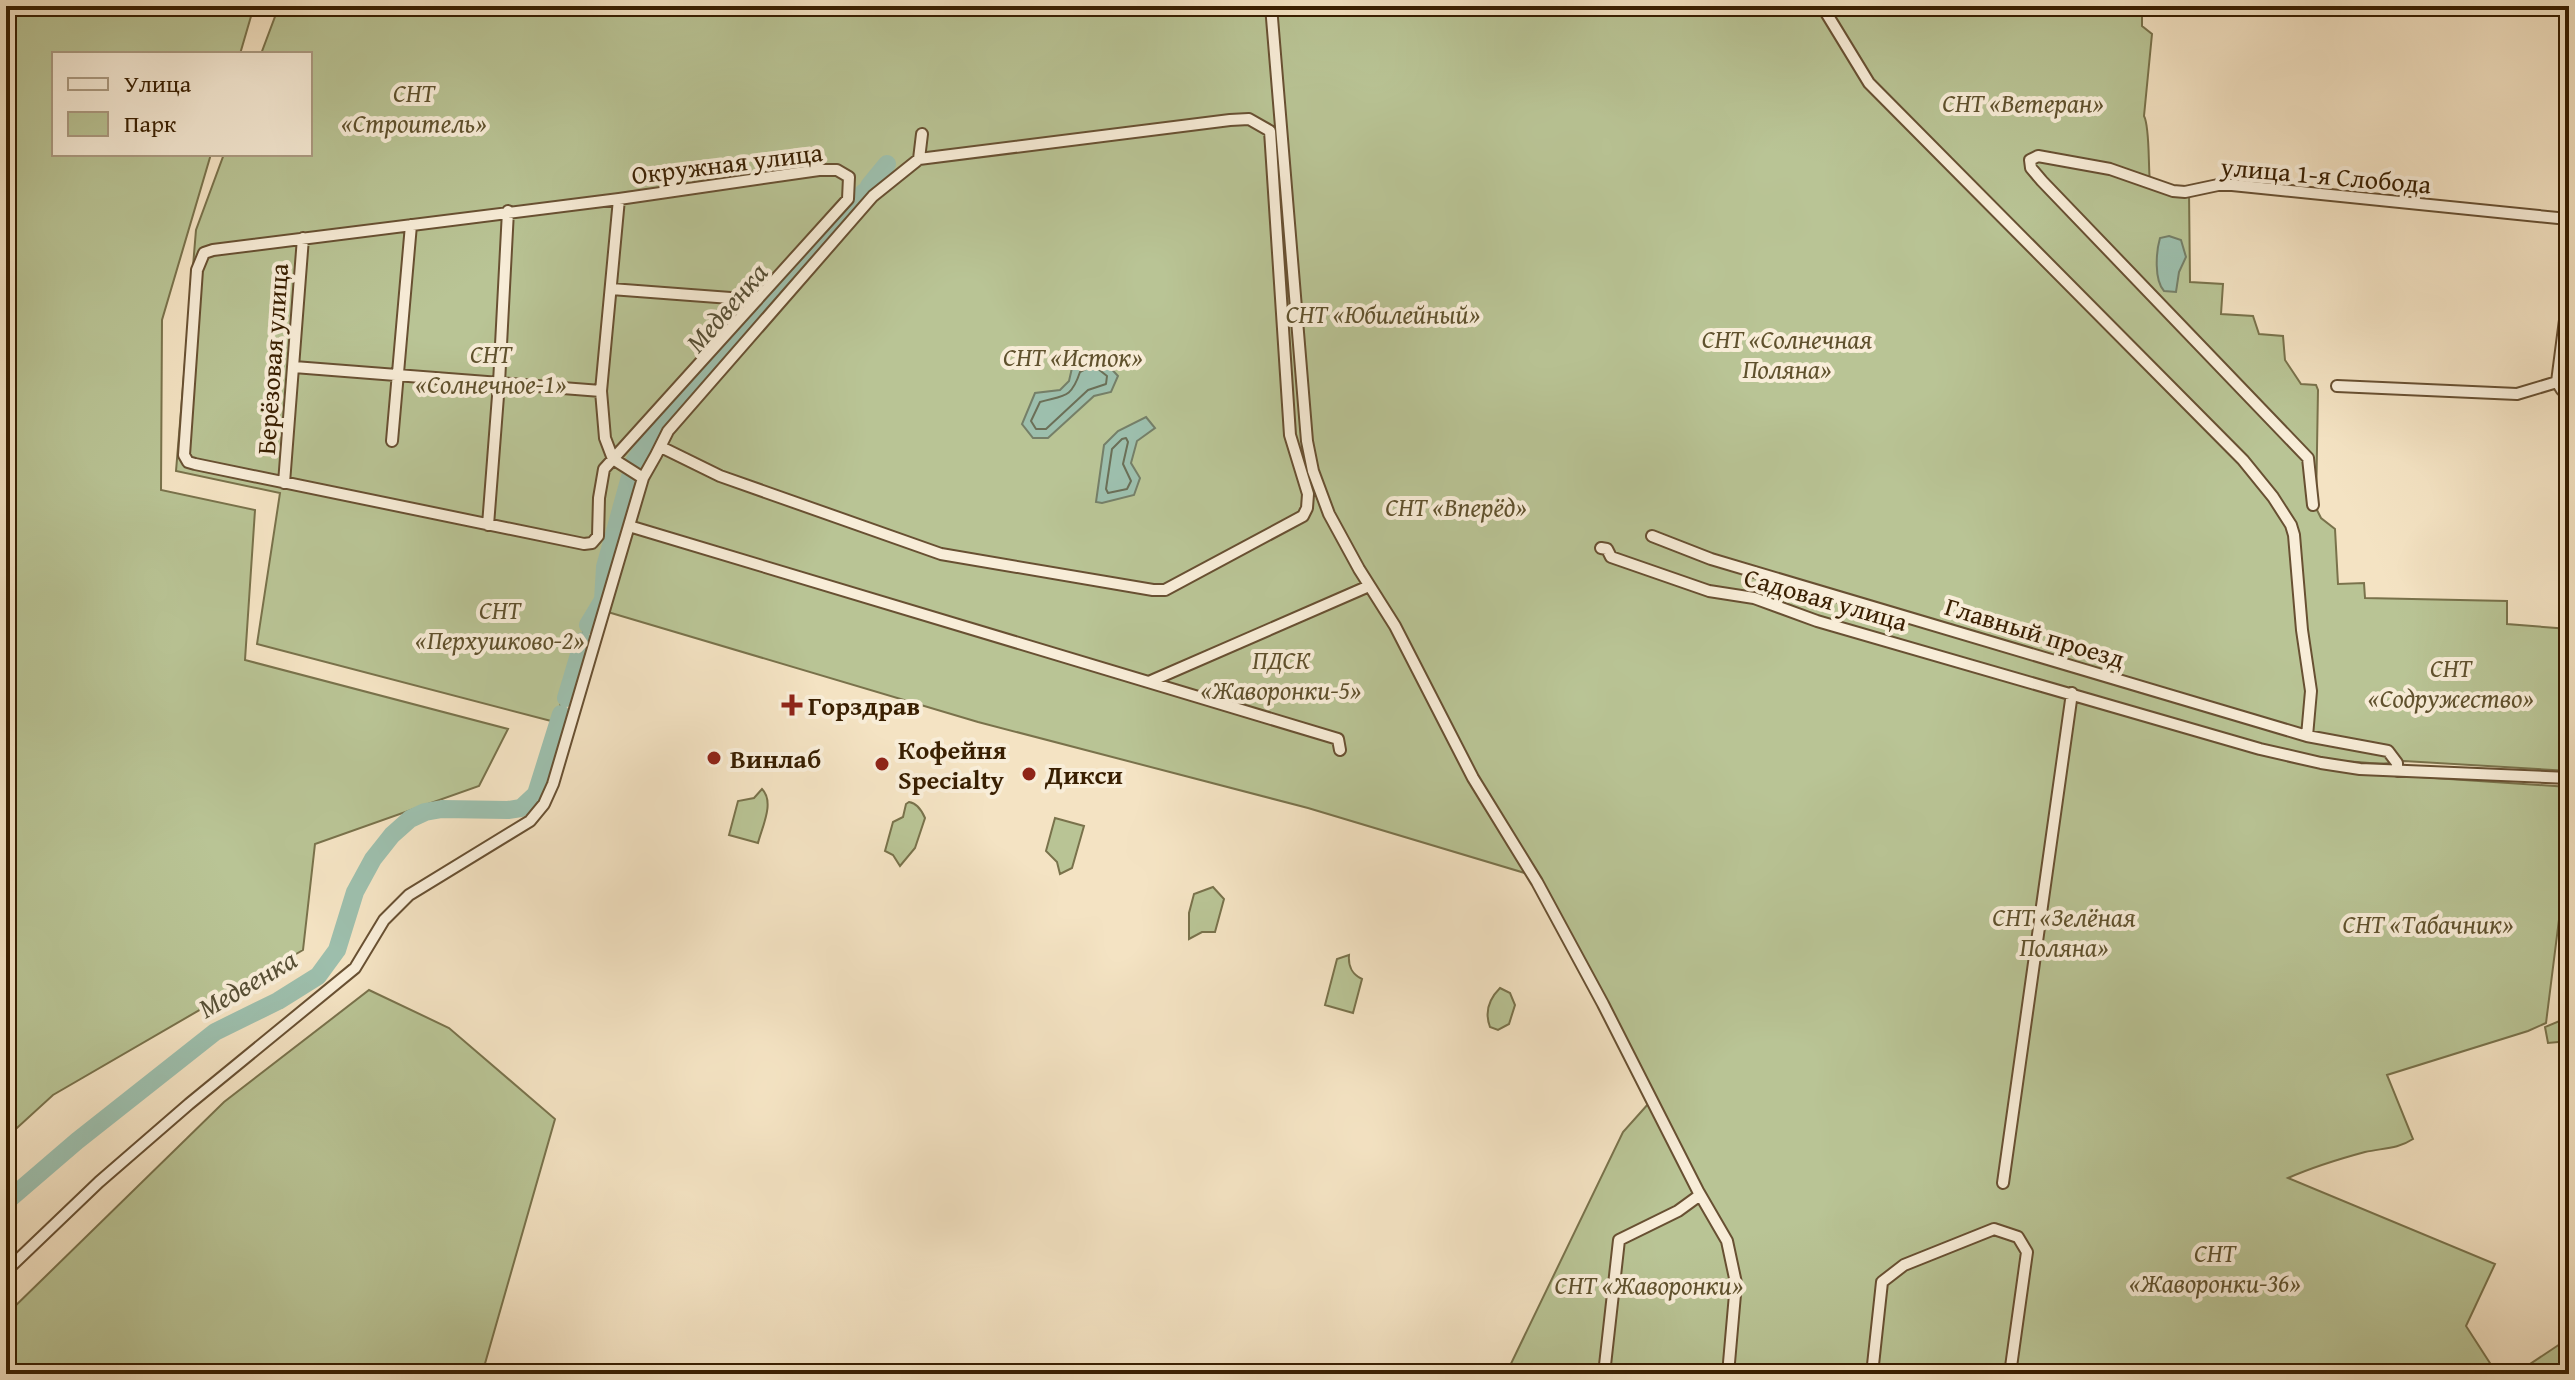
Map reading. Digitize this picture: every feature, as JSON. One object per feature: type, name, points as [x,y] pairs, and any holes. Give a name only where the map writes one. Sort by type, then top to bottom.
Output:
[{"type":"street","points":[[1271,6],[1308,450],[1329,514],[1395,626],[1473,778],[1537,882],[1597,991],[1700,1195],[1727,1241],[1736,1283],[1728,1374]]},
{"type":"street","points":[[1822,6],[1869,83],[2212,426],[2273,497],[2294,535],[2311,691],[2307,736]]},
{"type":"street","points":[[6,1271],[110,1172],[355,968],[384,920],[409,895],[521,827],[538,812],[553,784],[643,478],[658,455],[661,447],[668,431],[873,196],[919,159],[1230,120],[1249,119],[1270,131],[1290,435],[1308,494],[1307,508],[1303,516],[1165,590],[941,554],[720,476],[661,447]]},
{"type":"street","points":[[919,159],[922,134]]},
{"type":"street","name":"улица 1-я Слобода","points":[[2313,505],[2308,458],[2042,181],[2029,164],[2033,157],[2110,169],[2173,191],[2232,185],[2568,219]]},
{"type":"street","name":"Окружная улица","points":[[819,170],[837,170],[849,177],[848,199],[604,469],[598,536],[592,543],[488,525],[188,462],[184,455],[197,270],[204,253],[508,211],[619,199],[819,170]]},
{"type":"street","points":[[619,199],[601,391],[605,438],[613,459],[643,478]]},
{"type":"street","points":[[2569,200],[2565,320],[2557,382],[2562,390],[2569,393]]},
{"type":"street","points":[[488,525],[508,211]]},
{"type":"street","points":[[392,441],[411,225]]},
{"type":"street","name":"Берёзовая улица","points":[[284,483],[303,238]]},
{"type":"street","points":[[611,289],[757,300]]},
{"type":"street","points":[[294,367],[601,391]]},
{"type":"street","points":[[2337,386],[2517,394],[2557,382]]},
{"type":"street","points":[[629,526],[1338,739],[1340,750]]},
{"type":"street","name":"Главный проезд","points":[[1652,536],[1711,559],[2307,736],[2388,751],[2397,763],[2397,771]]},
{"type":"street","name":"Садовая улица","points":[[1601,548],[1607,549],[1611,557],[1709,591],[1754,598],[1817,621],[2260,749],[2345,768],[2569,778]]},
{"type":"street","points":[[1151,681],[1369,586]]},
{"type":"street","points":[[2003,1183],[2072,693]]},
{"type":"street","points":[[1604,1374],[1619,1240],[1678,1211],[1700,1195]]},
{"type":"street","points":[[1872,1374],[1882,1282],[1904,1265],[1994,1229],[2018,1237],[2027,1252],[2010,1374]]},
{"type":"green space","points":[[6,6],[254,6],[241,52],[52,52],[52,156],[210,156],[162,320],[161,490],[255,510],[245,660],[508,729],[479,786],[315,844],[303,950],[53,1095],[6,1138]]},
{"type":"green space","points":[[279,6],[2142,6],[2142,26],[2152,34],[2144,116],[2150,182],[2189,191],[2190,282],[2223,284],[2221,314],[2253,316],[2259,334],[2283,336],[2285,360],[2301,384],[2316,385],[2316,508],[2321,518],[2335,529],[2338,584],[2364,583],[2365,598],[2507,601],[2507,624],[2569,629],[2569,771],[2404,761],[2324,764],[2345,772],[2569,787],[2569,840],[2546,1023],[2387,1075],[2413,1139],[2336,1160],[2288,1178],[2495,1264],[2466,1326],[2497,1374],[1506,1374],[1623,1132],[1649,1103],[1559,927],[1528,874],[1308,808],[978,722],[591,607],[555,722],[257,644],[280,493],[176,471],[196,230],[223,156],[312,156],[312,52],[262,52]]},
{"type":"green space","points":[[762,789],[768,808],[758,843],[729,835],[738,801],[754,798]]},
{"type":"green space","points":[[909,802],[921,810],[925,818],[915,848],[900,866],[893,855],[885,851],[893,822],[903,817]]},
{"type":"green space","points":[[1055,818],[1084,826],[1072,868],[1060,874],[1057,862],[1046,851]]},
{"type":"green space","points":[[1213,887],[1224,899],[1215,932],[1202,932],[1189,939],[1189,913],[1194,894]]},
{"type":"green space","points":[[1349,955],[1351,970],[1362,979],[1353,1013],[1325,1005],[1337,959]]},
{"type":"green space","points":[[1500,988],[1510,993],[1515,1005],[1509,1024],[1498,1030],[1490,1027],[1488,1011],[1490,1001]]},
{"type":"green space","points":[[369,990],[449,1028],[555,1119],[482,1374],[6,1374],[6,1315],[224,1102]]},
{"type":"green space","points":[[2569,1017],[2569,1041],[2548,1043],[2545,1027]]},
{"type":"green space","points":[[2569,1338],[2569,1374],[2515,1374]]},
{"type":"water","points":[[2169,236],[2181,240],[2186,257],[2179,272],[2176,292],[2164,291],[2157,273],[2160,238]]},
{"type":"water","points":[[1093,355],[1118,376],[1111,392],[1094,396],[1048,438],[1033,438],[1022,424],[1035,393],[1060,390],[1069,381],[1072,368]]},
{"type":"water","points":[[1146,417],[1155,428],[1137,441],[1131,463],[1140,478],[1134,495],[1096,502],[1104,445],[1118,431]]},
{"type":"waterway","name":"Медвенка","points":[[869,186],[887,164]]},
{"type":"waterway","name":"Медвенка","points":[[634,462],[659,426],[864,192]]},
{"type":"waterway","name":"Медвенка","points":[[588,625],[603,600],[605,567],[630,477]]},
{"type":"waterway","name":"Медвенка","points":[[566,698],[583,641]]},
{"type":"waterway","name":"Медвенка","points":[[6,1202],[77,1141],[215,1032],[278,1001],[318,976],[337,950],[355,892],[373,859],[410,819],[442,809],[521,808],[536,794],[561,714]]},
{"type":"place","name":"Горздрав","points":[[792,705]]},
{"type":"place","name":"Винлаб","points":[[714,758]]},
{"type":"place","name":"Кофейня Specialty","points":[[882,764]]},
{"type":"place","name":"Дикси","points":[[1029,774]]},
{"type":"park label","name":"СНТ «Ветеран»","points":[[2023,102]]},
{"type":"park label","name":"СНТ «Строитель»","points":[[414,107]]},
{"type":"park label","name":"СНТ «Юбилейный»","points":[[1383,313]]},
{"type":"park label","name":"СНТ «Солнечная Поляна»","points":[[1787,353]]},
{"type":"park label","name":"СНТ «Исток»","points":[[1073,356]]},
{"type":"park label","name":"СНТ «Солнечное-1»","points":[[491,368]]},
{"type":"park label","name":"СНТ «Вперёд»","points":[[1456,506]]},
{"type":"park label","name":"СНТ «Перхушково-2»","points":[[500,624]]},
{"type":"park label","name":"ПДСК «Жаворонки-5»","points":[[1281,674]]},
{"type":"park label","name":"СНТ «Содружество»","points":[[2451,682]]},
{"type":"park label","name":"СНТ «Табачник»","points":[[2428,923]]},
{"type":"park label","name":"СНТ «Зелёная Поляна»","points":[[2064,931]]},
{"type":"park label","name":"СНТ «Жаворонки-36»","points":[[2215,1267]]},
{"type":"park label","name":"СНТ «Жаворонки»","points":[[1649,1284]]}]
